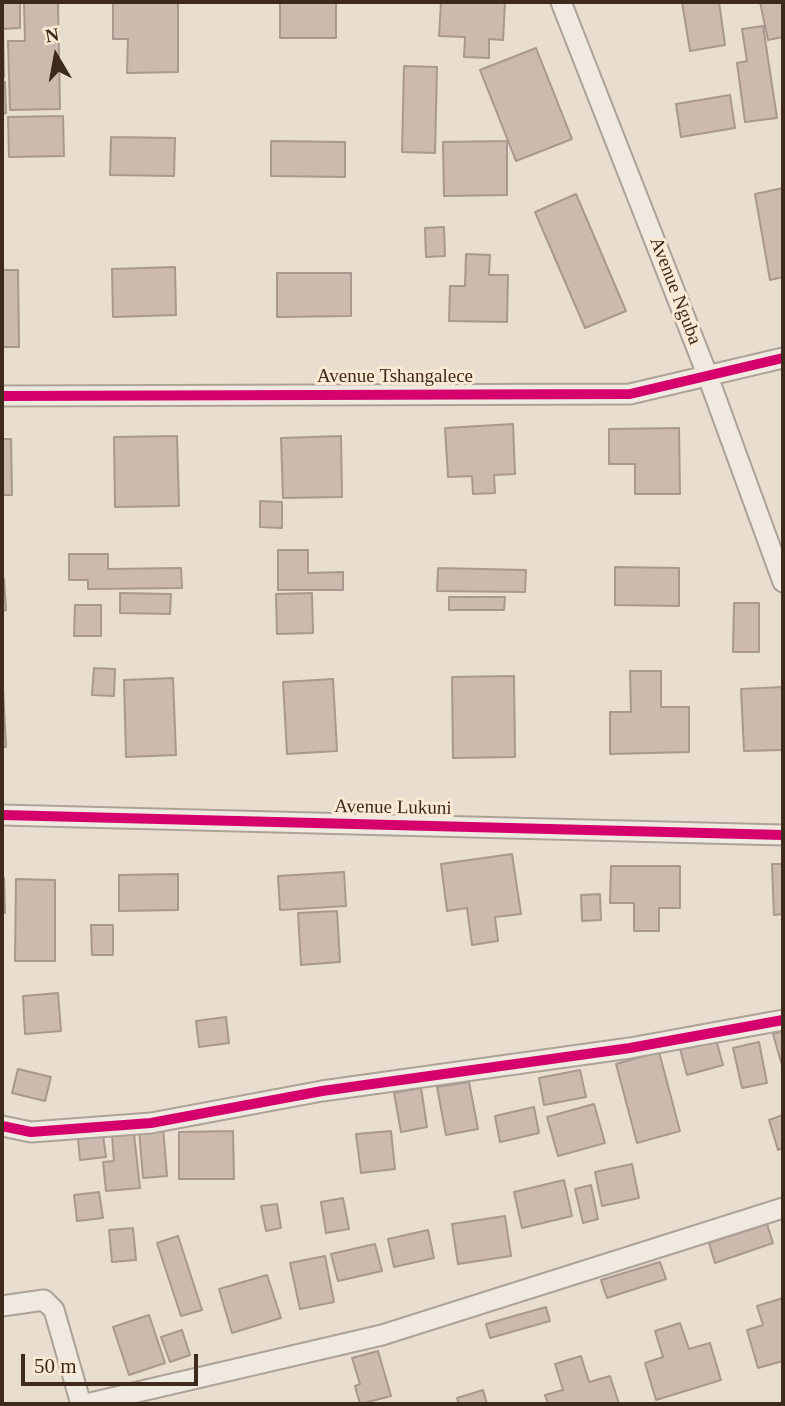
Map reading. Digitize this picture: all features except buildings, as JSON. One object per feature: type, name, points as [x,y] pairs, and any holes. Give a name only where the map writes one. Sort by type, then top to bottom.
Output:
[{"type":"street","name":"Avenue Nguba","points":[[561,2],[707,374],[783,582]]},
{"type":"street","name":"Avenue Tshangalece","points":[[2,396],[629,394],[783,358]]},
{"type":"street","name":"Avenue Lukuni","points":[[2,815],[783,835]]},
{"type":"street","points":[[2,1126],[32,1132],[150,1122],[322,1091],[630,1048],[783,1020]]},
{"type":"street","points":[[2,1307],[44,1300],[54,1310],[83,1404],[382,1335],[783,1208]]},
{"type":"cycle path","points":[[2,396],[630,394],[783,358]]},
{"type":"cycle path","points":[[2,815],[783,835]]},
{"type":"cycle path","points":[[2,1126],[31,1132],[151,1123],[322,1091],[630,1048],[783,1020]]}]
